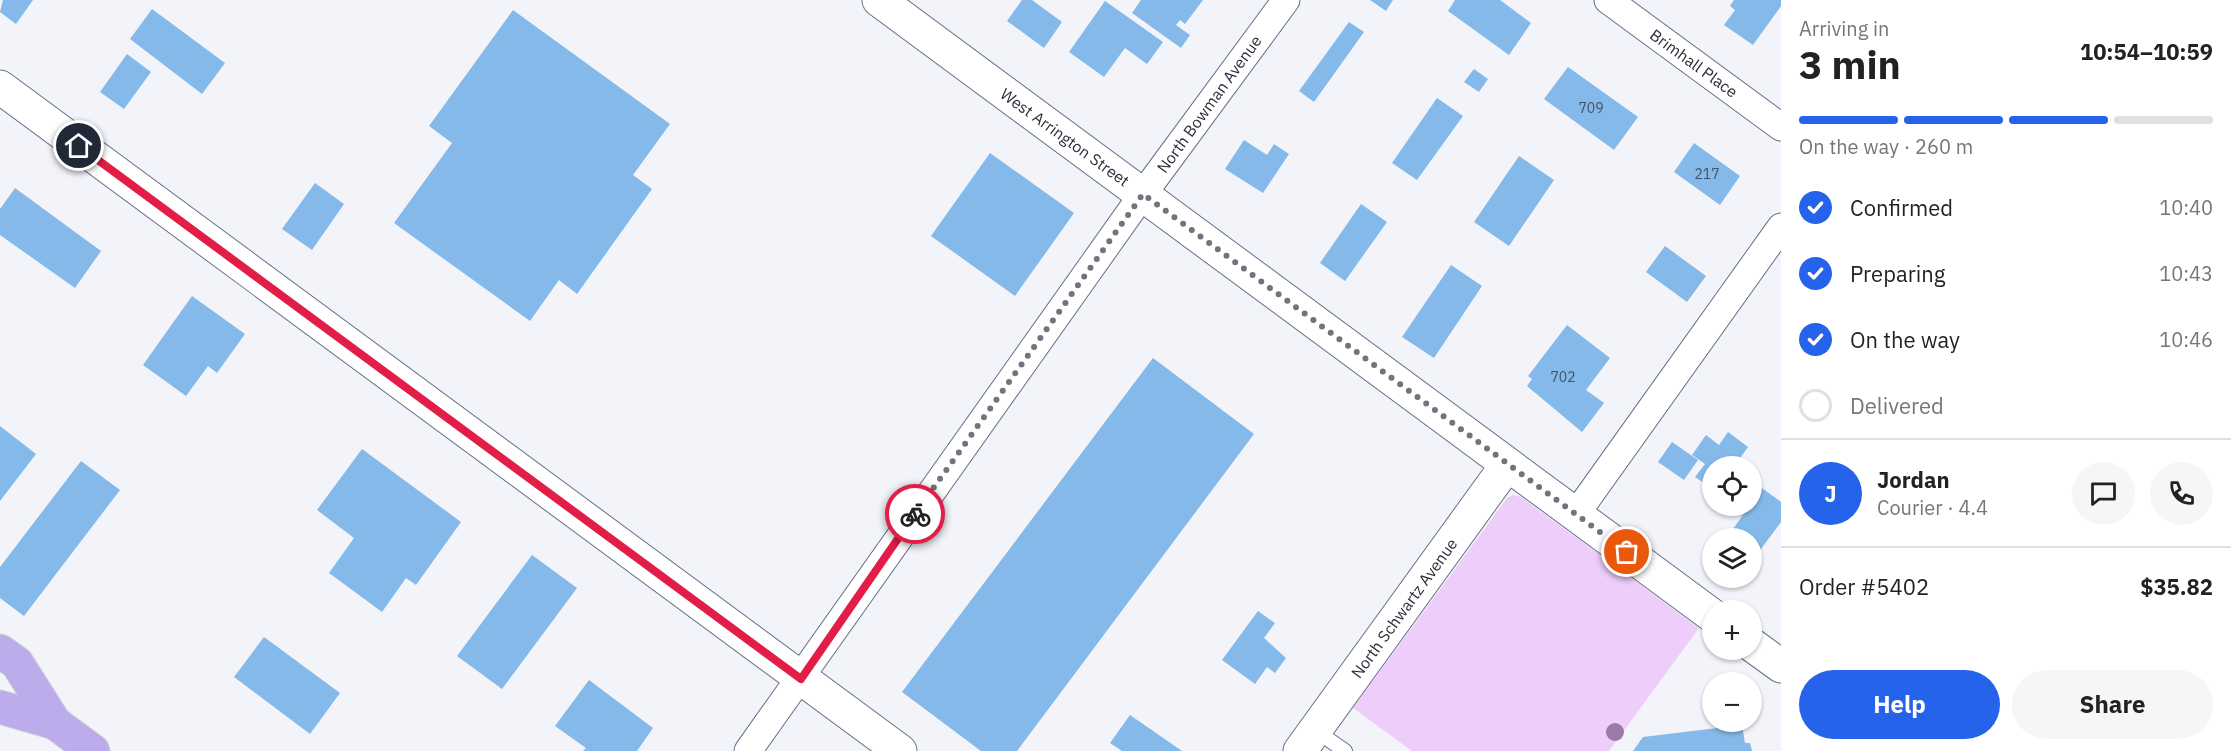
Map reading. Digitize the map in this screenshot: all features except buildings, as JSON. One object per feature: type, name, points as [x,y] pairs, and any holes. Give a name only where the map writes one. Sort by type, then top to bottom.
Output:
[{"type":"main road","points":[[0,651],[17,663],[55,723]]},
{"type":"main road","points":[[0,707],[55,723],[93,751]]},
{"type":"street","name":"West Arrington Street","points":[[879,0],[1702,608]]},
{"type":"street","name":"North Bowman Avenue","points":[[748,751],[1143,194],[1286,0]]},
{"type":"street","name":"Brimhall Place","points":[[1608,0],[1781,127]]},
{"type":"street","points":[[0,87],[900,751]]},
{"type":"street","points":[[1576,514],[1781,227]]},
{"type":"street","name":"North Schwartz Avenue","points":[[1308,741],[1508,465]]},
{"type":"street","points":[[1762,652],[1781,666]]},
{"type":"lane","points":[[1308,741],[1345,751]]},
{"type":"shaded area","points":[[1513,495],[1521,497],[1699,628],[1609,751],[1412,751],[1353,708],[1507,498]]},
{"type":"way so far","points":[[915,514],[1143,194],[1627,552]]},
{"type":"route","points":[[79,146],[801,679],[915,514]]}]
